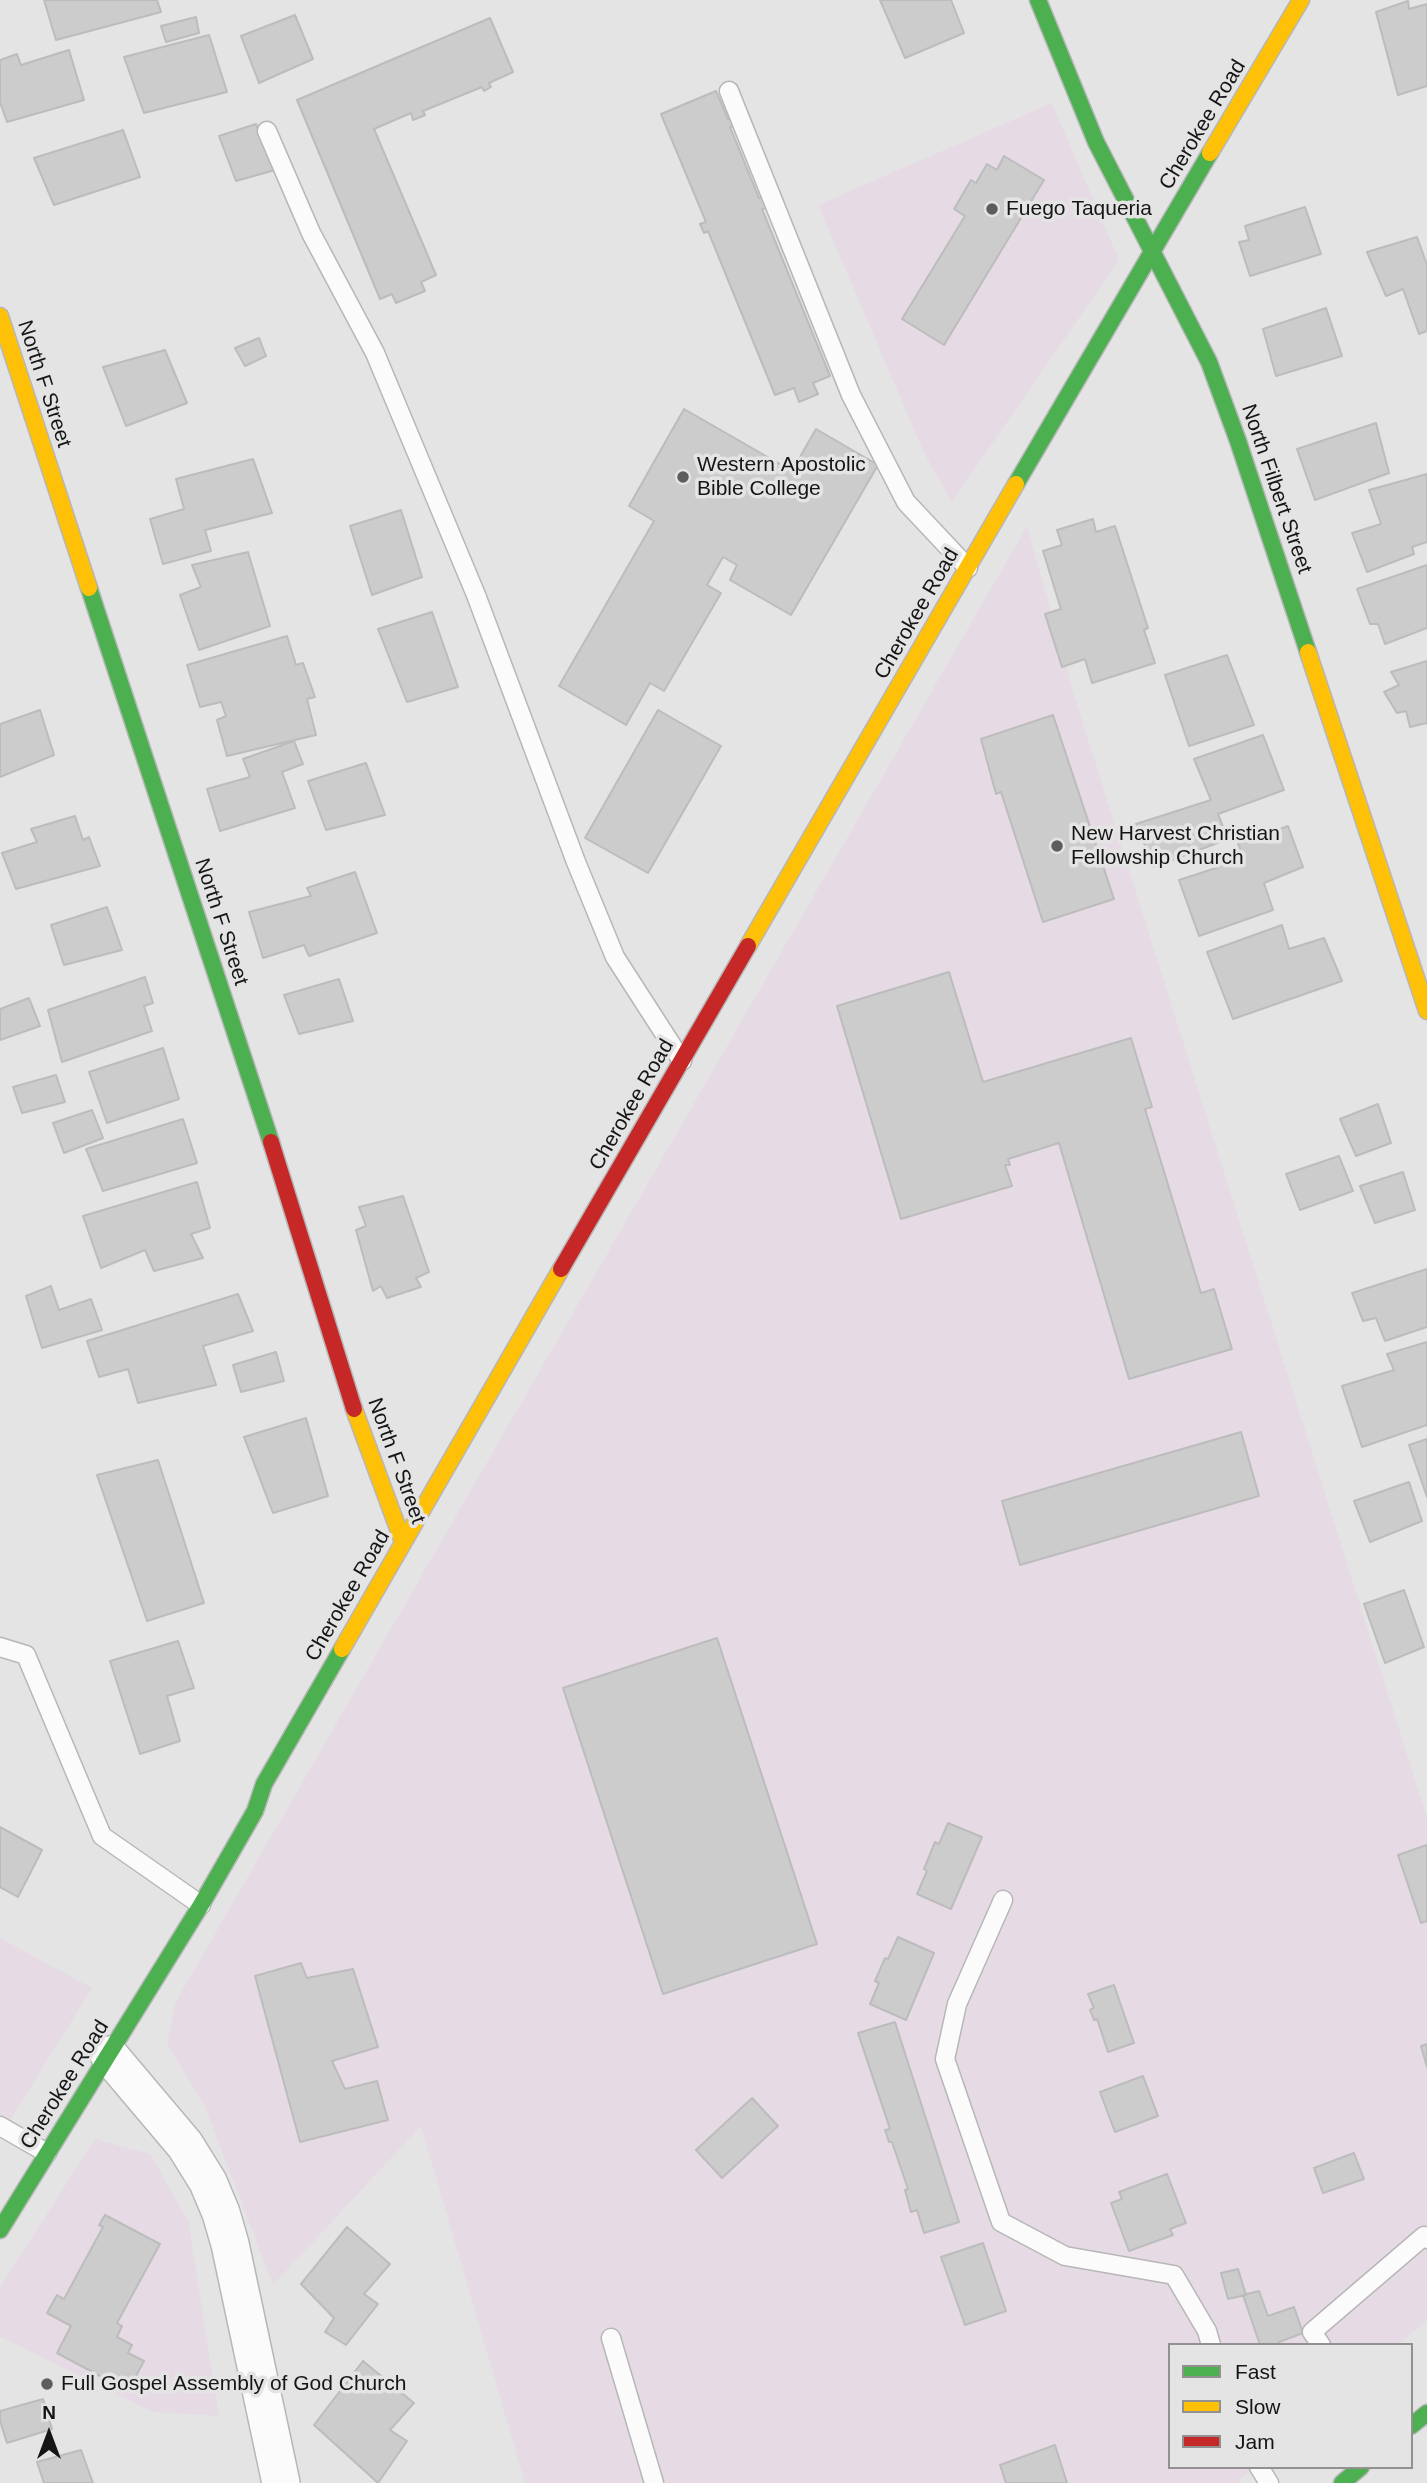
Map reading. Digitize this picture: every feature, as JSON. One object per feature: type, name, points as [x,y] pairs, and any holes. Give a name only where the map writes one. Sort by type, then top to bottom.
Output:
[{"type":"street","name":"North Filbert Street","points":[[1038,0],[1096,142],[1209,362],[1238,441],[1427,1011]]},
{"type":"street","name":"Cherokee Road","points":[[0,2230],[201,1905],[255,1811],[264,1784],[403,1542],[1152,250],[1301,0]]},
{"type":"street","name":"North F Street","points":[[0,316],[282,1176],[358,1421],[403,1542]]},
{"type":"street","points":[[109,2055],[185,2145],[208,2182],[221,2213],[281,2483]]},
{"type":"street","points":[[1413,2424],[1427,2413]]},
{"type":"street","points":[[1342,2483],[1359,2469]]},
{"type":"lane","points":[[729,91],[851,395],[906,502],[968,568]]},
{"type":"lane","points":[[267,131],[311,233],[380,365],[476,595],[576,862],[615,957],[682,1061]]},
{"type":"lane","points":[[0,1647],[26,1655],[102,1836],[201,1905]]},
{"type":"lane","points":[[1003,1900],[957,2004],[945,2059],[1001,2221],[1065,2256],[1174,2275],[1207,2330],[1210,2343]]},
{"type":"lane","points":[[0,2126],[47,2153]]},
{"type":"lane","points":[[1320,2343],[1312,2332],[1424,2236],[1427,2239]]},
{"type":"lane","points":[[611,2338],[654,2483]]},
{"type":"shaded area","points":[[1052,103],[1119,260],[952,502],[924,453],[818,205]]},
{"type":"shaded area","points":[[1027,526],[1075,698],[1427,1818],[1427,2320],[1400,2343],[1168,2343],[1168,2469],[1253,2469],[1237,2483],[525,2483],[421,2126],[273,2285],[205,2107],[167,2044],[175,2003]]},
{"type":"shaded area","points":[[0,1938],[92,1988],[0,2137]]},
{"type":"shaded area","points":[[95,2139],[150,2154],[188,2220],[219,2416],[153,2412],[0,2337],[0,2287]]},
{"type":"building","points":[[44,0],[157,0],[161,12],[56,40]]},
{"type":"building","points":[[880,0],[951,0],[964,33],[905,58]]},
{"type":"building","points":[[1408,1],[1409,9],[1427,4],[1427,86],[1398,95],[1376,12]]},
{"type":"building","points":[[295,15],[313,59],[259,83],[241,36]]},
{"type":"building","points":[[196,17],[199,33],[166,42],[161,26]]},
{"type":"building","points":[[490,18],[513,72],[489,83],[491,87],[484,91],[482,87],[423,111],[425,115],[413,120],[411,113],[374,129],[436,275],[421,282],[425,291],[396,303],[392,294],[380,299],[297,100]]},
{"type":"building","points":[[209,35],[227,92],[144,113],[124,57]]},
{"type":"building","points":[[69,50],[84,100],[7,122],[0,102],[0,60],[17,54],[21,65]]},
{"type":"building","points":[[716,91],[728,119],[731,118],[734,126],[730,127],[759,198],[762,197],[767,208],[762,209],[830,376],[813,383],[818,394],[799,402],[794,388],[775,395],[708,231],[704,233],[700,224],[706,222],[661,114]]},
{"type":"building","points":[[256,124],[275,170],[236,181],[219,136]]},
{"type":"building","points":[[123,130],[140,177],[54,205],[34,158]]},
{"type":"building","points":[[1004,156],[1044,180],[944,345],[902,319],[965,216],[954,209],[971,180],[976,183],[987,164],[997,170]]},
{"type":"building","points":[[1305,207],[1321,254],[1250,276],[1239,242],[1249,240],[1245,226]]},
{"type":"building","points":[[1417,237],[1427,265],[1427,331],[1419,334],[1403,289],[1386,296],[1367,252]]},
{"type":"building","points":[[1326,308],[1342,356],[1276,376],[1263,329]]},
{"type":"building","points":[[259,338],[266,356],[245,366],[235,348]]},
{"type":"building","points":[[165,350],[187,403],[126,426],[103,367]]},
{"type":"building","points":[[684,409],[792,471],[816,429],[878,465],[791,615],[730,580],[737,565],[723,557],[707,585],[721,593],[664,691],[650,683],[626,725],[559,686],[654,521],[629,506]]},
{"type":"building","points":[[1376,423],[1389,473],[1315,500],[1297,449]]},
{"type":"building","points":[[253,459],[272,513],[205,530],[211,551],[163,564],[150,519],[184,509],[176,479]]},
{"type":"building","points":[[1427,474],[1427,542],[1412,547],[1414,554],[1367,572],[1352,533],[1381,524],[1369,490]]},
{"type":"building","points":[[401,510],[422,577],[372,595],[350,526]]},
{"type":"building","points":[[1093,519],[1096,532],[1115,526],[1148,628],[1144,630],[1155,663],[1092,683],[1085,659],[1062,667],[1045,614],[1061,609],[1043,551],[1062,545],[1057,530]]},
{"type":"building","points":[[248,552],[270,626],[199,650],[180,595],[201,587],[192,565]]},
{"type":"building","points":[[1427,565],[1427,628],[1385,644],[1378,624],[1370,624],[1357,589]]},
{"type":"building","points":[[432,612],[458,687],[407,702],[378,629]]},
{"type":"building","points":[[287,636],[296,665],[303,663],[315,697],[307,699],[316,735],[227,756],[217,720],[226,716],[221,702],[200,707],[187,665]]},
{"type":"building","points":[[1227,655],[1254,725],[1189,746],[1165,675]]},
{"type":"building","points":[[1427,661],[1427,723],[1410,727],[1406,711],[1397,713],[1384,692],[1399,685],[1391,672]]},
{"type":"building","points":[[40,710],[54,755],[0,777],[0,724]]},
{"type":"building","points":[[658,710],[721,746],[648,873],[585,838]]},
{"type":"building","name":"New Harvest Christian Fellowship Church","points":[[1053,715],[1114,899],[1043,922],[1001,792],[996,794],[981,739]]},
{"type":"building","points":[[1263,735],[1284,790],[1218,814],[1228,839],[1154,867],[1136,824],[1211,800],[1194,759]]},
{"type":"building","points":[[294,741],[303,764],[282,772],[295,808],[220,831],[207,789],[250,777],[243,759]]},
{"type":"building","points":[[366,763],[385,815],[326,830],[308,781]]},
{"type":"building","points":[[75,816],[83,840],[89,837],[100,866],[16,889],[2,853],[37,842],[31,829]]},
{"type":"building","points":[[1288,826],[1303,867],[1264,883],[1273,910],[1199,936],[1179,880],[1244,859],[1238,844]]},
{"type":"building","points":[[355,872],[377,933],[309,956],[304,945],[263,958],[249,912],[311,896],[307,888]]},
{"type":"building","points":[[107,907],[122,950],[64,965],[51,925]]},
{"type":"building","points":[[1282,925],[1289,949],[1324,938],[1342,981],[1233,1019],[1207,952]]},
{"type":"building","points":[[949,972],[983,1082],[1131,1038],[1152,1107],[1145,1109],[1201,1293],[1214,1289],[1232,1349],[1129,1379],[1059,1143],[1008,1159],[1010,1165],[1005,1165],[1012,1186],[901,1219],[837,1006]]},
{"type":"building","points":[[145,977],[153,1003],[144,1006],[152,1031],[62,1062],[48,1010]]},
{"type":"building","points":[[339,979],[353,1021],[299,1034],[284,995]]},
{"type":"building","points":[[29,998],[40,1026],[0,1040],[0,1009]]},
{"type":"building","points":[[163,1048],[179,1099],[107,1123],[89,1072]]},
{"type":"building","points":[[56,1075],[65,1102],[22,1113],[13,1087]]},
{"type":"building","points":[[1378,1104],[1391,1143],[1356,1156],[1340,1119]]},
{"type":"building","points":[[92,1110],[103,1138],[64,1153],[53,1123]]},
{"type":"building","points":[[183,1119],[197,1163],[103,1191],[86,1149]]},
{"type":"building","points":[[1339,1156],[1353,1191],[1300,1210],[1286,1174]]},
{"type":"building","points":[[1403,1172],[1415,1210],[1375,1223],[1360,1186]]},
{"type":"building","points":[[197,1182],[210,1228],[191,1234],[203,1258],[154,1271],[145,1250],[101,1268],[83,1216]]},
{"type":"building","points":[[403,1196],[429,1272],[416,1278],[421,1287],[387,1298],[381,1286],[373,1291],[356,1230],[366,1226],[359,1207]]},
{"type":"building","points":[[1427,1269],[1427,1327],[1385,1341],[1376,1318],[1363,1321],[1352,1293]]},
{"type":"building","points":[[51,1286],[59,1310],[91,1299],[102,1330],[42,1348],[26,1296]]},
{"type":"building","points":[[238,1294],[253,1331],[203,1346],[216,1385],[138,1403],[128,1369],[99,1377],[87,1341]]},
{"type":"building","points":[[1427,1342],[1427,1425],[1362,1447],[1342,1386],[1394,1370],[1387,1354]]},
{"type":"building","points":[[276,1352],[284,1381],[241,1392],[233,1365]]},
{"type":"building","points":[[306,1418],[328,1496],[273,1513],[244,1437]]},
{"type":"building","points":[[1241,1432],[1259,1496],[1020,1565],[1002,1501]]},
{"type":"building","points":[[1427,1439],[1427,1497],[1409,1445]]},
{"type":"building","points":[[158,1460],[204,1603],[147,1621],[97,1475]]},
{"type":"building","points":[[1409,1482],[1422,1521],[1370,1542],[1354,1501]]},
{"type":"building","points":[[1404,1590],[1424,1647],[1385,1663],[1364,1604]]},
{"type":"building","points":[[717,1638],[817,1944],[663,1994],[563,1688]]},
{"type":"building","points":[[178,1641],[194,1688],[167,1696],[180,1741],[140,1754],[110,1661]]},
{"type":"building","points":[[948,1823],[982,1837],[951,1909],[917,1894],[935,1842],[939,1844]]},
{"type":"building","points":[[0,1827],[42,1850],[18,1897],[0,1887]]},
{"type":"building","points":[[1427,1845],[1427,1921],[1421,1923],[1398,1855]]},
{"type":"building","points":[[898,1937],[934,1953],[906,2020],[870,2004],[879,1983],[875,1981]]},
{"type":"building","points":[[301,1963],[307,1978],[353,1969],[378,2047],[332,2061],[345,2089],[377,2081],[388,2120],[300,2142],[255,1976]]},
{"type":"building","points":[[1114,1985],[1134,2043],[1108,2052],[1097,2019],[1094,2020],[1090,2010],[1094,2008],[1088,1994]]},
{"type":"building","points":[[895,2022],[959,2222],[924,2233],[917,2210],[911,2212],[905,2190],[908,2189],[892,2142],[889,2142],[885,2130],[890,2129],[858,2033]]},
{"type":"building","points":[[1427,2044],[1427,2067],[1421,2046]]},
{"type":"building","points":[[1143,2076],[1158,2116],[1115,2132],[1100,2092]]},
{"type":"building","points":[[752,2098],[778,2126],[722,2178],[696,2150]]},
{"type":"building","points":[[1354,2153],[1364,2179],[1323,2193],[1314,2168]]},
{"type":"building","points":[[1167,2174],[1186,2223],[1170,2229],[1173,2235],[1129,2251],[1111,2203],[1122,2199],[1119,2192]]},
{"type":"building","points":[[105,2215],[160,2244],[117,2323],[122,2326],[117,2337],[132,2345],[128,2353],[144,2361],[128,2391],[57,2353],[71,2326],[47,2313],[57,2295],[64,2299],[103,2227],[99,2225]]},
{"type":"building","points":[[347,2227],[390,2264],[364,2294],[378,2304],[346,2345],[325,2332],[334,2318],[301,2284]]},
{"type":"building","points":[[983,2243],[1006,2311],[965,2325],[941,2257]]},
{"type":"building","points":[[1238,2269],[1246,2295],[1228,2299],[1221,2273]]},
{"type":"building","points":[[1259,2291],[1268,2316],[1294,2307],[1303,2333],[1279,2343],[1259,2343],[1243,2295]]},
{"type":"building","points":[[363,2361],[414,2403],[390,2430],[407,2441],[378,2483],[314,2425]]},
{"type":"building","points":[[43,2399],[52,2429],[7,2443],[0,2421],[0,2411]]},
{"type":"building","points":[[1055,2445],[1067,2483],[1006,2483],[1000,2465]]},
{"type":"building","points":[[81,2450],[93,2483],[44,2483],[37,2462]]},
{"type":"traffic: fast","points":[[1038,0],[1096,142],[1209,362],[1308,652]]},
{"type":"traffic: fast","points":[[1016,484],[1210,153]]},
{"type":"traffic: fast","points":[[89,588],[271,1142]]},
{"type":"traffic: fast","points":[[0,2230],[201,1905],[255,1811],[264,1784],[342,1649]]},
{"type":"traffic: fast","points":[[1413,2424],[1427,2413]]},
{"type":"traffic: fast","points":[[1342,2483],[1359,2469]]},
{"type":"traffic: slow","points":[[1210,153],[1301,0]]},
{"type":"traffic: slow","points":[[0,316],[89,588]]},
{"type":"traffic: slow","points":[[748,946],[1016,484]]},
{"type":"traffic: slow","points":[[1308,652],[1427,1011]]},
{"type":"traffic: slow","points":[[342,1649],[561,1269]]},
{"type":"traffic: slow","points":[[354,1409],[403,1542]]},
{"type":"traffic: jam","points":[[561,1269],[748,946]]},
{"type":"traffic: jam","points":[[271,1142],[354,1409]]},
{"type":"place","name":"Fuego Taqueria","points":[[992,209]]},
{"type":"place","name":"Western Apostolic Bible College","points":[[683,477]]},
{"type":"place","name":"New Harvest Christian Fellowship Church","points":[[1057,846]]},
{"type":"place","name":"Full Gospel Assembly of God Church","points":[[47,2384]]}]
